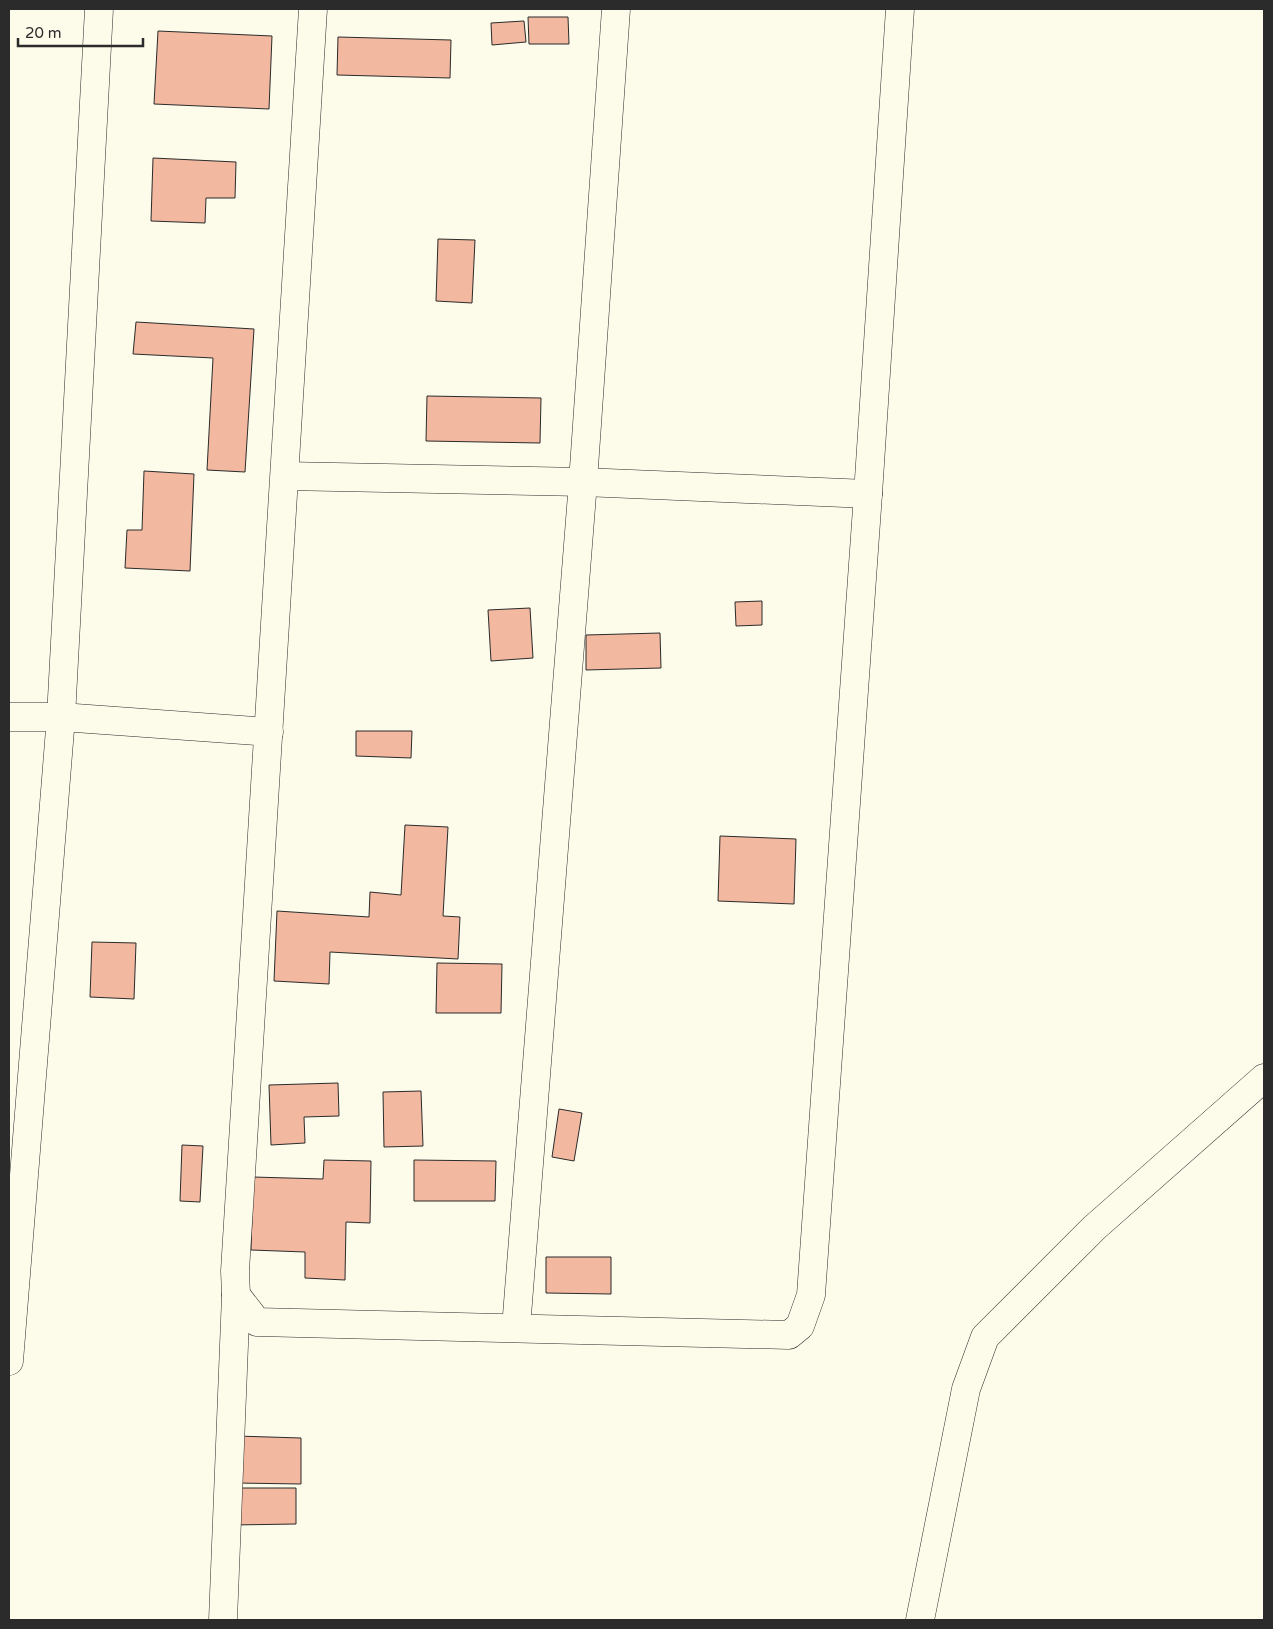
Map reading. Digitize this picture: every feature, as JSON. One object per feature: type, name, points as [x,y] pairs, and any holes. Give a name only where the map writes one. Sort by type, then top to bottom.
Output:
[{"type":"street","points":[[9,1361],[61,717],[99,9]]},
{"type":"street","points":[[222,1620],[236,1295],[235,1270],[313,9]]},
{"type":"street","points":[[516,1328],[583,482],[616,9]]},
{"type":"street","points":[[236,1295],[257,1322],[789,1336],[800,1326],[812,1295],[900,9]]},
{"type":"street","points":[[285,476],[583,482],[868,494]]},
{"type":"street","points":[[9,717],[61,717],[269,732]]},
{"type":"street","points":[[920,1620],[966,1389],[985,1337],[1094,1228],[1264,1078]]},
{"type":"building","points":[[528,17],[568,17],[569,44],[529,44]]},
{"type":"building","points":[[524,21],[526,42],[492,45],[491,23]]},
{"type":"building","points":[[158,31],[272,36],[269,109],[154,104]]},
{"type":"building","points":[[338,37],[451,40],[450,78],[337,75]]},
{"type":"building","points":[[153,158],[236,162],[235,198],[206,198],[205,223],[151,221]]},
{"type":"building","points":[[438,239],[475,240],[472,303],[436,301]]},
{"type":"building","points":[[136,322],[254,329],[245,472],[207,470],[213,358],[133,354]]},
{"type":"building","points":[[427,396],[541,398],[540,443],[426,441]]},
{"type":"building","points":[[144,471],[194,474],[190,571],[125,568],[127,530],[142,530]]},
{"type":"building","points":[[762,601],[762,625],[736,626],[735,602]]},
{"type":"building","points":[[530,608],[533,658],[491,661],[488,610]]},
{"type":"building","points":[[660,633],[661,668],[586,670],[586,635]]},
{"type":"building","points":[[356,731],[412,731],[411,758],[356,756]]},
{"type":"building","points":[[405,825],[448,827],[443,916],[460,917],[458,959],[330,952],[329,984],[274,981],[277,911],[369,917],[370,892],[401,895]]},
{"type":"building","points":[[720,836],[796,839],[794,904],[718,901]]},
{"type":"building","points":[[92,942],[136,943],[134,999],[90,997]]},
{"type":"building","points":[[437,963],[502,964],[501,1013],[436,1013]]},
{"type":"building","points":[[338,1083],[339,1116],[304,1117],[305,1143],[271,1145],[269,1085]]},
{"type":"building","points":[[421,1091],[423,1146],[384,1147],[383,1092]]},
{"type":"building","points":[[559,1109],[582,1113],[574,1161],[552,1157]]},
{"type":"building","points":[[182,1145],[203,1146],[200,1202],[180,1201]]},
{"type":"building","points":[[324,1160],[371,1161],[370,1223],[346,1222],[345,1280],[305,1278],[305,1252],[251,1250],[253,1177],[323,1179]]},
{"type":"building","points":[[414,1160],[496,1161],[495,1201],[414,1201]]},
{"type":"building","points":[[546,1257],[611,1257],[611,1294],[546,1293]]},
{"type":"building","points":[[236,1436],[301,1438],[301,1484],[235,1483]]},
{"type":"building","points":[[232,1488],[296,1488],[296,1524],[232,1525]]}]
